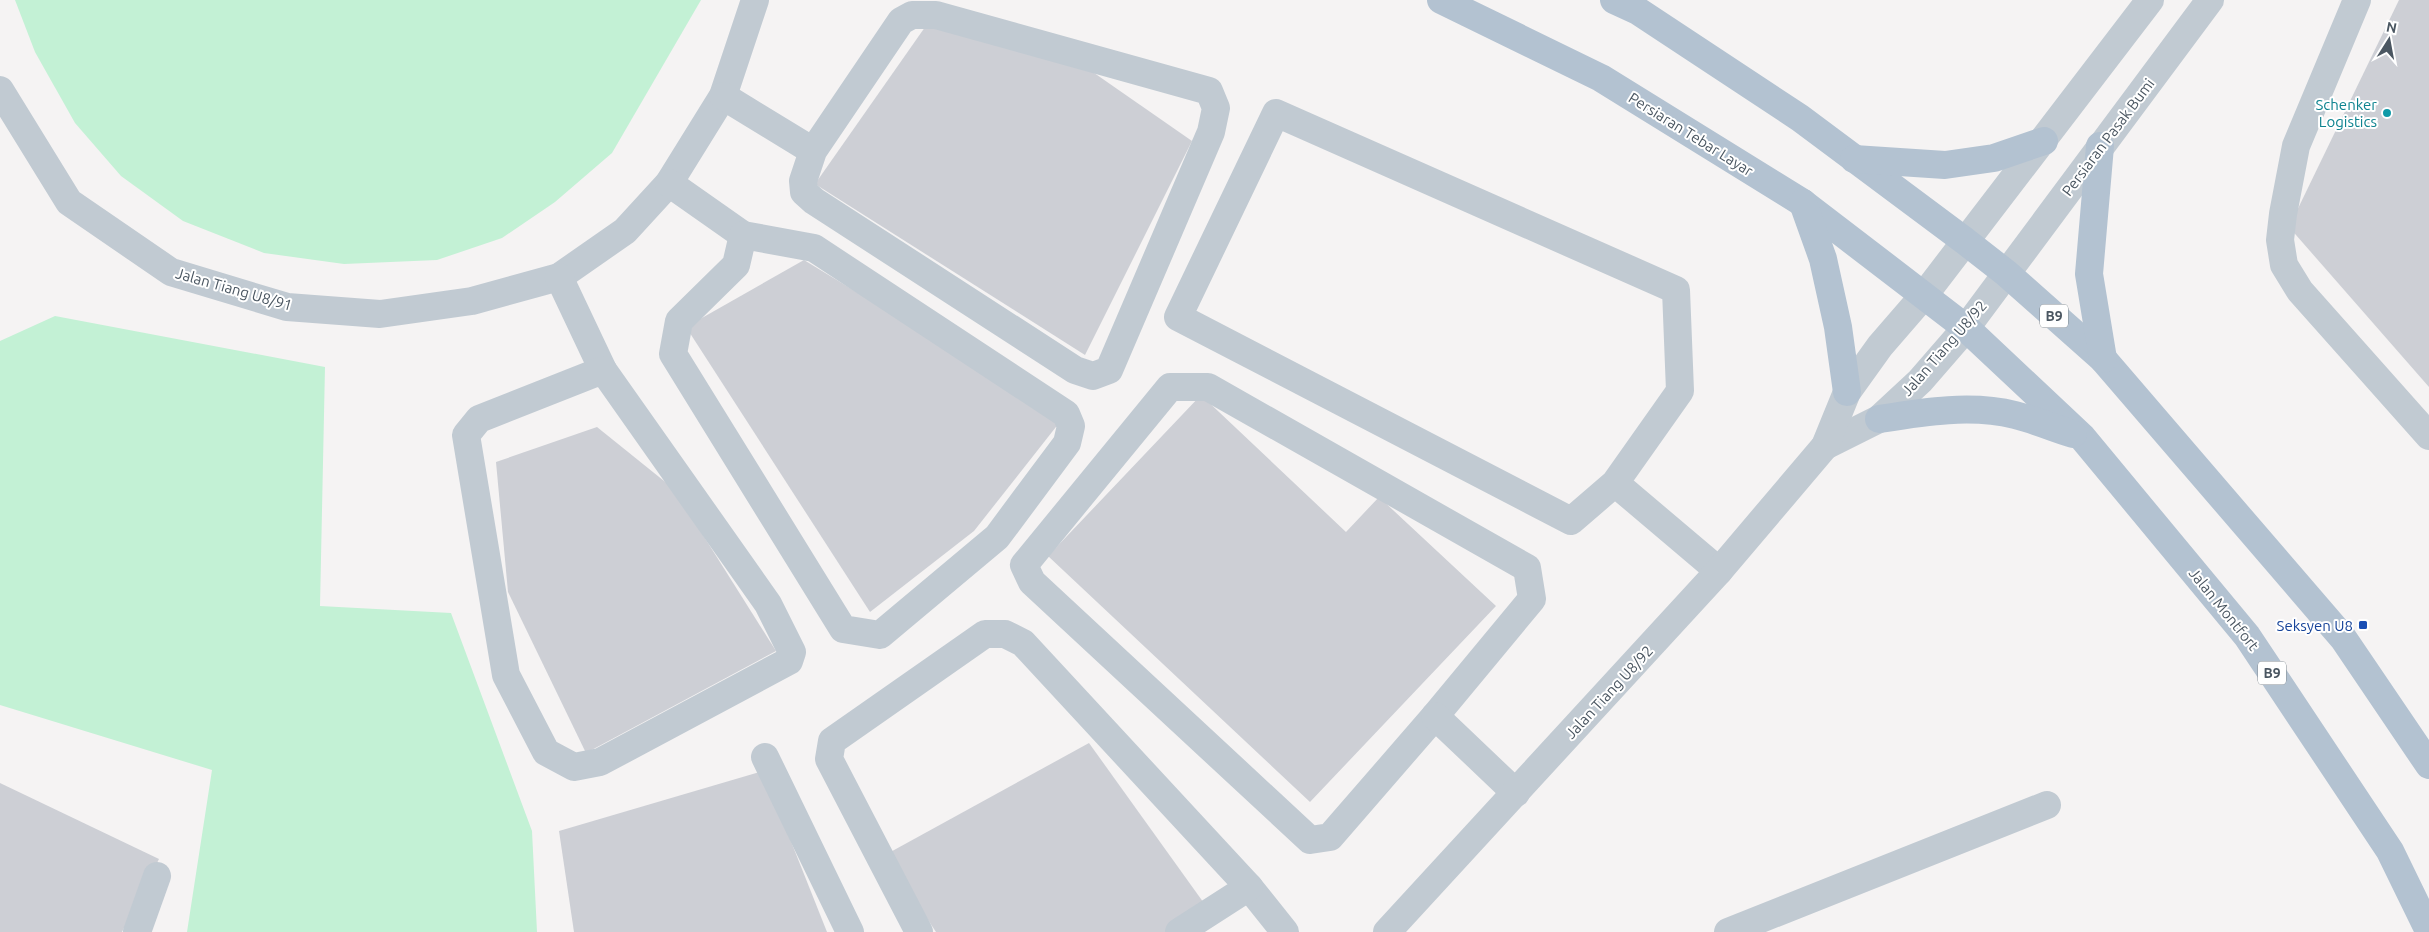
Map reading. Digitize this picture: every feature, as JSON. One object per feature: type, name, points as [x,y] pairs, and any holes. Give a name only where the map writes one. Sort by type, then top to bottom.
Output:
[{"type":"main road","name":"Persiaran Tebar Layar","points":[[1440,0],[1601,78],[1803,203],[1925,294],[1966,328]]},
{"type":"main road","points":[[1614,0],[1638,11],[1800,118],[1966,241],[2006,274]]},
{"type":"main road","points":[[1854,159],[1944,165],[1994,158],[2044,141]]},
{"type":"main road","points":[[2100,146],[2089,274],[2103,358]]},
{"type":"main road","points":[[1803,203],[1823,259],[1838,327],[1847,392]]},
{"type":"main road","name":"B9","points":[[2006,274],[2103,358],[2342,638],[2429,765]]},
{"type":"main road","name":"Jalan Montfort","points":[[1966,328],[2082,437],[2248,636],[2390,851],[2429,932]]},
{"type":"main road","points":[[1878,418],[1933,411],[1981,410],[2014,415],[2082,437]]},
{"type":"street","name":"Jalan Tiang U8/91","points":[[0,92],[68,202],[171,272],[287,307],[380,314],[472,302],[559,277],[625,231],[669,183],[723,96],[755,0]]},
{"type":"street","points":[[1966,241],[2150,0]]},
{"type":"street","name":"Persiaran Pasak Bumi","points":[[2006,274],[2210,0]]},
{"type":"street","points":[[2357,0],[2296,146],[2280,240],[2284,265],[2300,291],[2429,436]]},
{"type":"street","points":[[912,15],[936,15],[1209,91],[1216,108],[1211,132],[1109,370],[1093,376],[1075,370],[814,201],[804,192],[803,181],[813,151],[901,21],[912,15]]},
{"type":"street","points":[[723,96],[813,151]]},
{"type":"street","points":[[1276,112],[1676,290],[1680,391],[1615,483],[1571,521],[1178,317],[1276,112]]},
{"type":"street","points":[[669,183],[743,235],[814,248],[1066,414],[1071,426],[1067,444],[997,537],[880,635],[843,629],[672,354],[679,321],[736,265],[743,235]]},
{"type":"street","name":"Jalan Tiang U8/92","points":[[1387,932],[1720,571],[1824,446],[1847,392],[1880,346],[1925,294],[1966,241]]},
{"type":"street","name":"Jalan Tiang U8/92","points":[[1824,446],[1878,418],[1920,381],[1966,328],[2006,274]]},
{"type":"street","points":[[559,277],[603,370],[768,604],[792,652],[788,661],[608,758],[600,762],[574,767],[546,752],[506,675],[466,435],[479,419],[603,370]]},
{"type":"street","points":[[1170,387],[1208,388],[1527,568],[1532,599],[1435,716],[1330,837],[1310,840],[1032,582],[1024,565],[1170,387]]},
{"type":"street","points":[[1615,483],[1720,571]]},
{"type":"street","points":[[919,932],[829,759],[832,741],[985,634],[1005,634],[1023,643],[1249,887],[1285,932]]},
{"type":"street","points":[[1435,716],[1516,793]]},
{"type":"street","points":[[765,757],[850,932]]},
{"type":"street","points":[[1728,932],[2048,805]]},
{"type":"street","points":[[137,932],[157,876]]},
{"type":"street","points":[[1179,932],[1249,887]]},
{"type":"green space","points":[[15,0],[701,0],[612,153],[555,202],[502,238],[437,260],[344,264],[264,253],[183,221],[121,176],[75,123],[35,52]]},
{"type":"green space","points":[[55,316],[325,367],[320,606],[451,613],[532,831],[537,932],[187,932],[212,770],[0,705],[0,341]]},
{"type":"building","name":"Schenker Logistics","points":[[2399,0],[2429,0],[2429,387],[2289,227]]},
{"type":"building","points":[[930,20],[1087,68],[1192,141],[1085,355],[815,184]]},
{"type":"building","points":[[804,260],[1063,418],[974,531],[870,612],[686,327]]},
{"type":"building","points":[[1201,395],[1346,532],[1379,497],[1496,606],[1310,802],[1048,556]]},
{"type":"building","points":[[597,427],[674,489],[776,651],[586,753],[508,592],[496,462]]},
{"type":"building","points":[[1089,743],[1206,906],[1167,932],[936,932],[885,855]]},
{"type":"building","points":[[763,771],[827,932],[574,932],[559,831]]},
{"type":"building","points":[[0,783],[159,859],[122,932],[0,932]]},
{"type":"place","name":"Schenker Logistics","points":[[2387,113]]},
{"type":"place","name":"Seksyen U8","points":[[2363,625]]}]
